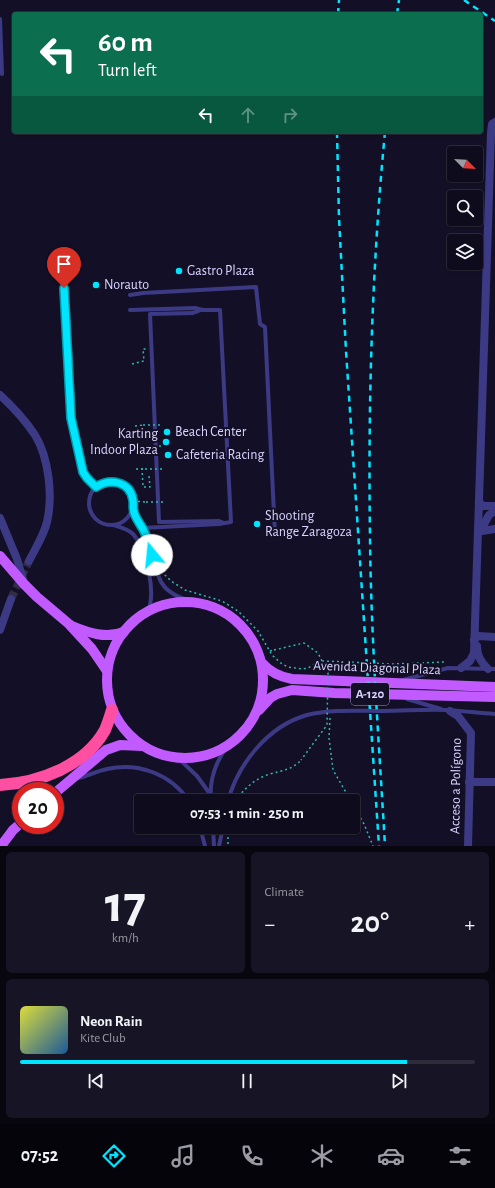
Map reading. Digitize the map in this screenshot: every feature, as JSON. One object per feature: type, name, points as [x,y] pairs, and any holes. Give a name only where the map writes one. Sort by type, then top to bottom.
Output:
[{"type":"highway","points":[[0,785],[34,780],[69,765],[88,750],[100,737],[105,729],[112,710]]},
{"type":"main road","points":[[0,556],[43,603],[69,624],[92,649],[107,671]]},
{"type":"main road","points":[[172,603],[197,603],[220,610],[239,623],[253,642],[262,663],[263,690],[260,703],[254,715],[246,727],[228,744],[211,755],[196,758],[178,758],[164,755],[142,746],[123,729],[112,710],[107,691],[107,671],[110,657],[116,644],[135,620],[160,606],[172,603]]},
{"type":"main road","points":[[69,624],[101,635],[114,635],[124,632]]},
{"type":"main road","name":"Avenida Diagonal Plaza","points":[[262,663],[275,673],[292,679],[495,686]]},
{"type":"main road","name":"Avenida Diagonal Plaza","points":[[254,715],[270,698],[288,691],[495,697]]},
{"type":"main road","points":[[64,786],[102,752],[110,748],[123,745],[142,746]]},
{"type":"main road","points":[[1,846],[12,832]]},
{"type":"street","points":[[461,668],[470,661],[474,653],[476,638],[482,530],[491,132],[492,124],[495,122]]},
{"type":"street","points":[[492,669],[481,662],[477,653],[476,638],[495,132]]},
{"type":"street","points":[[0,395],[26,422],[36,436],[48,478],[50,508],[46,524],[29,561]]},
{"type":"street","points":[[482,503],[495,502]]},
{"type":"street","points":[[482,503],[495,506]]},
{"type":"street","points":[[482,530],[489,515],[495,511]]},
{"type":"street","points":[[0,518],[19,564],[24,584]]},
{"type":"street","points":[[482,530],[495,529]]},
{"type":"street","points":[[0,630],[11,599]]},
{"type":"street","points":[[476,638],[495,637]]},
{"type":"street","name":"Acceso a Polígono","points":[[448,710],[458,716],[472,733],[469,782],[468,846]]},
{"type":"street","points":[[469,782],[495,782]]},
{"type":"lane","points":[[0,19],[2,74]]},
{"type":"lane","points":[[130,295],[256,287],[260,324],[265,327],[275,535]]},
{"type":"lane","points":[[64,288],[71,418],[83,472],[96,487]]},
{"type":"lane","points":[[130,310],[195,308],[203,310],[220,310],[231,522],[142,528]]},
{"type":"lane","points":[[203,310],[193,313],[150,314],[159,522],[219,521],[225,523]]},
{"type":"lane","points":[[149,611],[151,596],[150,581],[148,569],[137,539],[124,528],[104,524],[93,515],[90,509],[90,497],[96,487],[102,483],[109,481],[116,482],[127,488],[133,501],[134,514],[148,542],[161,583],[173,594],[185,600],[197,603]]},
{"type":"lane","points":[[111,525],[118,524],[125,520],[133,508]]},
{"type":"lane","points":[[393,683],[448,668],[492,669]]},
{"type":"lane","points":[[389,694],[448,710]]},
{"type":"lane","points":[[230,794],[241,768],[253,751],[284,726],[296,719],[330,712],[448,710],[495,714]]},
{"type":"lane","points":[[210,794],[218,758],[228,744]]},
{"type":"lane","points":[[178,758],[197,776],[210,794]]},
{"type":"lane","points":[[71,779],[106,769],[124,767],[141,768],[169,781],[184,794]]},
{"type":"lane","points":[[202,834],[205,846]]},
{"type":"lane","points":[[213,834],[214,846]]},
{"type":"lane","points":[[219,846],[222,834]]},
{"type":"path","points":[[132,364],[144,361],[143,349]]},
{"type":"path","points":[[135,426],[160,425]]},
{"type":"path","points":[[136,448],[161,446]]},
{"type":"path","points":[[136,468],[162,469]]},
{"type":"path","points":[[142,468],[143,487],[150,487],[149,476]]},
{"type":"path","points":[[133,501],[163,502]]},
{"type":"path","points":[[163,565],[165,575],[185,590],[222,601],[238,611],[258,631],[270,651],[282,664],[308,668],[318,662],[324,661],[391,664],[449,661]]},
{"type":"path","points":[[241,794],[245,789],[260,778],[294,768],[327,726],[328,673],[318,653],[304,644],[270,651]]},
{"type":"path","points":[[330,712],[329,738],[333,770],[347,794]]},
{"type":"path","points":[[360,817],[374,846]]},
{"type":"tunnel","points":[[11,599],[29,561]]},
{"type":"railway","points":[[338,12],[339,0]]},
{"type":"railway","points":[[397,12],[399,0]]},
{"type":"railway","points":[[464,0],[482,12]]},
{"type":"railway","points":[[483,13],[495,21]]},
{"type":"railway","points":[[337,134],[339,218],[346,351],[379,846]]},
{"type":"railway","points":[[385,134],[374,284],[370,385],[370,486],[372,614],[385,846]]},
{"type":"place","name":"Gastro Plaza","points":[[179,271]]},
{"type":"place","name":"Norauto","points":[[96,285]]},
{"type":"place","name":"Beach Center","points":[[167,432]]},
{"type":"place","name":"Karting Indoor Plaza","points":[[166,442]]},
{"type":"place","name":"Cafeteria Racing","points":[[168,455]]},
{"type":"place","name":"Shooting Range Zaragoza","points":[[257,524]]},
{"type":"route","points":[[64,288],[71,418],[83,472],[90,482],[96,487],[109,481],[122,484],[127,488],[133,501],[134,514],[146,535],[152,555]]}]
